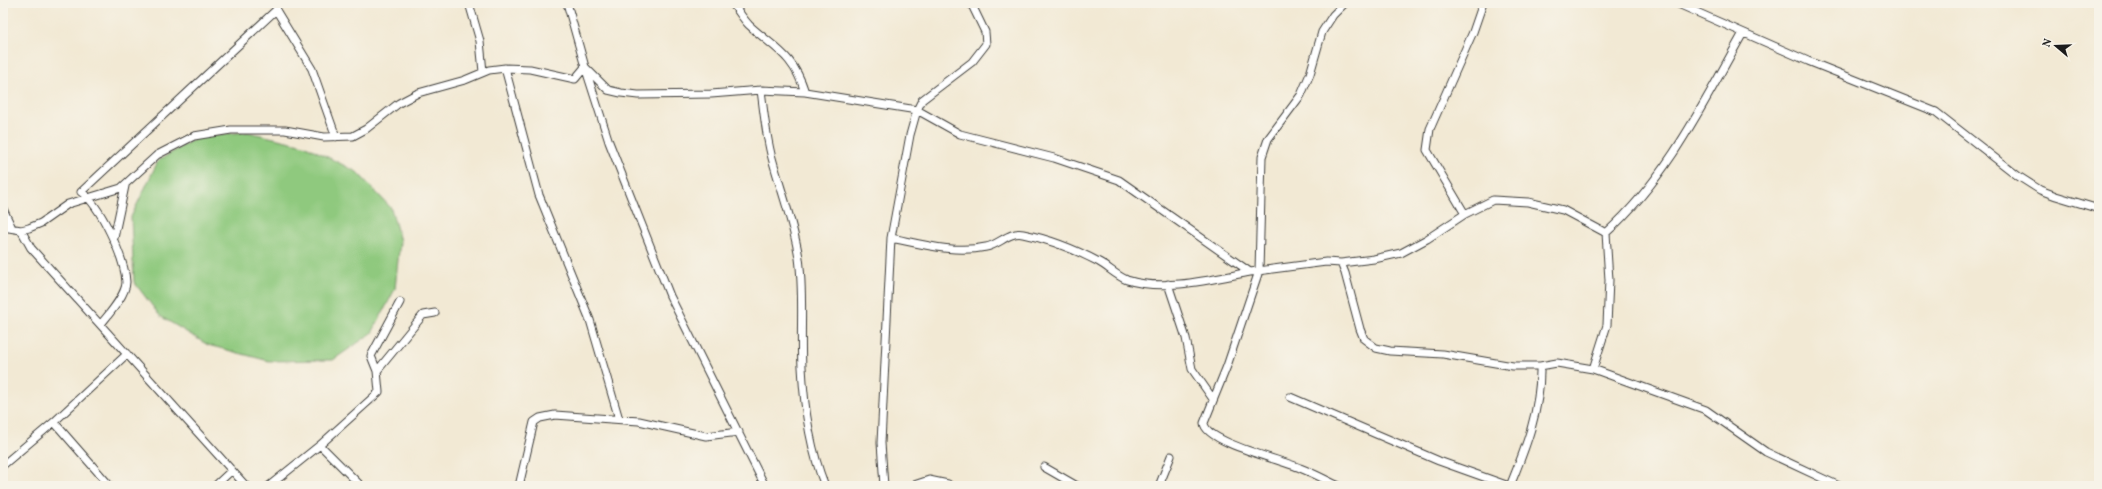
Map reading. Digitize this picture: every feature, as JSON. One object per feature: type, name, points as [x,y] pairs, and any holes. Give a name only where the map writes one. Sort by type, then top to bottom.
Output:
[{"type":"street","points":[[469,3],[480,41],[483,72]]},
{"type":"street","points":[[567,3],[584,67],[609,142],[670,296],[765,486]]},
{"type":"street","points":[[732,3],[748,24],[776,46],[792,63],[800,76],[805,92]]},
{"type":"street","points":[[884,486],[881,442],[890,238],[910,135],[917,110],[927,95],[972,62],[985,47],[987,41],[985,32],[971,3]]},
{"type":"street","points":[[1339,486],[1299,467],[1256,453],[1210,434],[1204,427],[1204,423],[1228,366],[1259,271],[1261,171],[1264,146],[1301,95],[1310,74],[1322,32],[1333,15],[1345,3]]},
{"type":"street","points":[[1465,214],[1430,156],[1426,146],[1430,128],[1473,32],[1483,3]]},
{"type":"street","points":[[1676,3],[1808,61],[1936,112],[2018,176],[2040,190],[2099,208]]},
{"type":"street","points":[[3,227],[21,230],[41,223],[68,204],[277,6],[312,69],[336,137]]},
{"type":"street","points":[[1593,369],[1607,325],[1609,280],[1606,233],[1637,202],[1685,138],[1743,33]]},
{"type":"street","points":[[68,204],[125,186],[157,155],[194,136],[231,130],[285,130],[317,137],[336,137],[360,133],[399,103],[418,93],[455,83],[483,72],[505,68],[542,71],[575,79],[584,67]]},
{"type":"street","points":[[584,67],[608,90],[621,93],[638,95],[711,94],[761,90],[805,92],[917,110],[960,134],[1054,158],[1119,180],[1250,272]]},
{"type":"street","points":[[505,68],[539,195],[557,244],[590,320],[618,419]]},
{"type":"street","points":[[761,90],[770,150],[799,256],[803,296],[802,366],[808,421],[815,456],[825,486]]},
{"type":"street","points":[[114,238],[125,186]]},
{"type":"street","points":[[81,192],[90,197],[114,238],[126,282],[118,303],[101,324]]},
{"type":"street","points":[[890,238],[938,247],[976,248],[987,247],[1009,236],[1021,233],[1059,244],[1097,261],[1127,280],[1168,284],[1195,282],[1250,272],[1326,262],[1341,263],[1374,259],[1401,253],[1427,239],[1465,214],[1493,200],[1528,202],[1563,210],[1606,233]]},
{"type":"street","points":[[3,209],[12,228]]},
{"type":"street","points":[[21,230],[31,248],[101,324],[126,354],[171,401],[231,471],[246,486]]},
{"type":"street","points":[[1341,263],[1360,329],[1364,338],[1376,348],[1390,351],[1443,354],[1494,364],[1540,366],[1557,363],[1593,369],[1706,410],[1766,452],[1839,486]]},
{"type":"street","points":[[1168,284],[1186,338],[1192,369],[1213,399]]},
{"type":"street","points":[[268,486],[320,445],[379,392],[377,371],[371,356],[400,302]]},
{"type":"street","points":[[377,371],[423,315],[436,314]]},
{"type":"street","points":[[3,465],[54,422],[126,354]]},
{"type":"street","points":[[1290,397],[1439,460],[1510,486],[1529,438],[1538,404],[1540,366]]},
{"type":"street","points":[[519,486],[534,422],[540,418],[555,415],[618,419],[706,436],[739,432]]},
{"type":"street","points":[[54,422],[110,486]]},
{"type":"street","points":[[320,445],[361,486]]},
{"type":"street","points":[[1159,486],[1171,456]]},
{"type":"street","points":[[1044,467],[1077,486]]},
{"type":"street","points":[[215,486],[231,471]]},
{"type":"street","points":[[941,477],[949,485]]},
{"type":"street","points":[[911,486],[929,480],[949,485]]},
{"type":"green space","points":[[248,132],[304,145],[357,172],[391,208],[400,241],[395,289],[372,333],[333,360],[269,361],[208,345],[160,316],[134,282],[131,217],[158,161],[199,136]]}]
